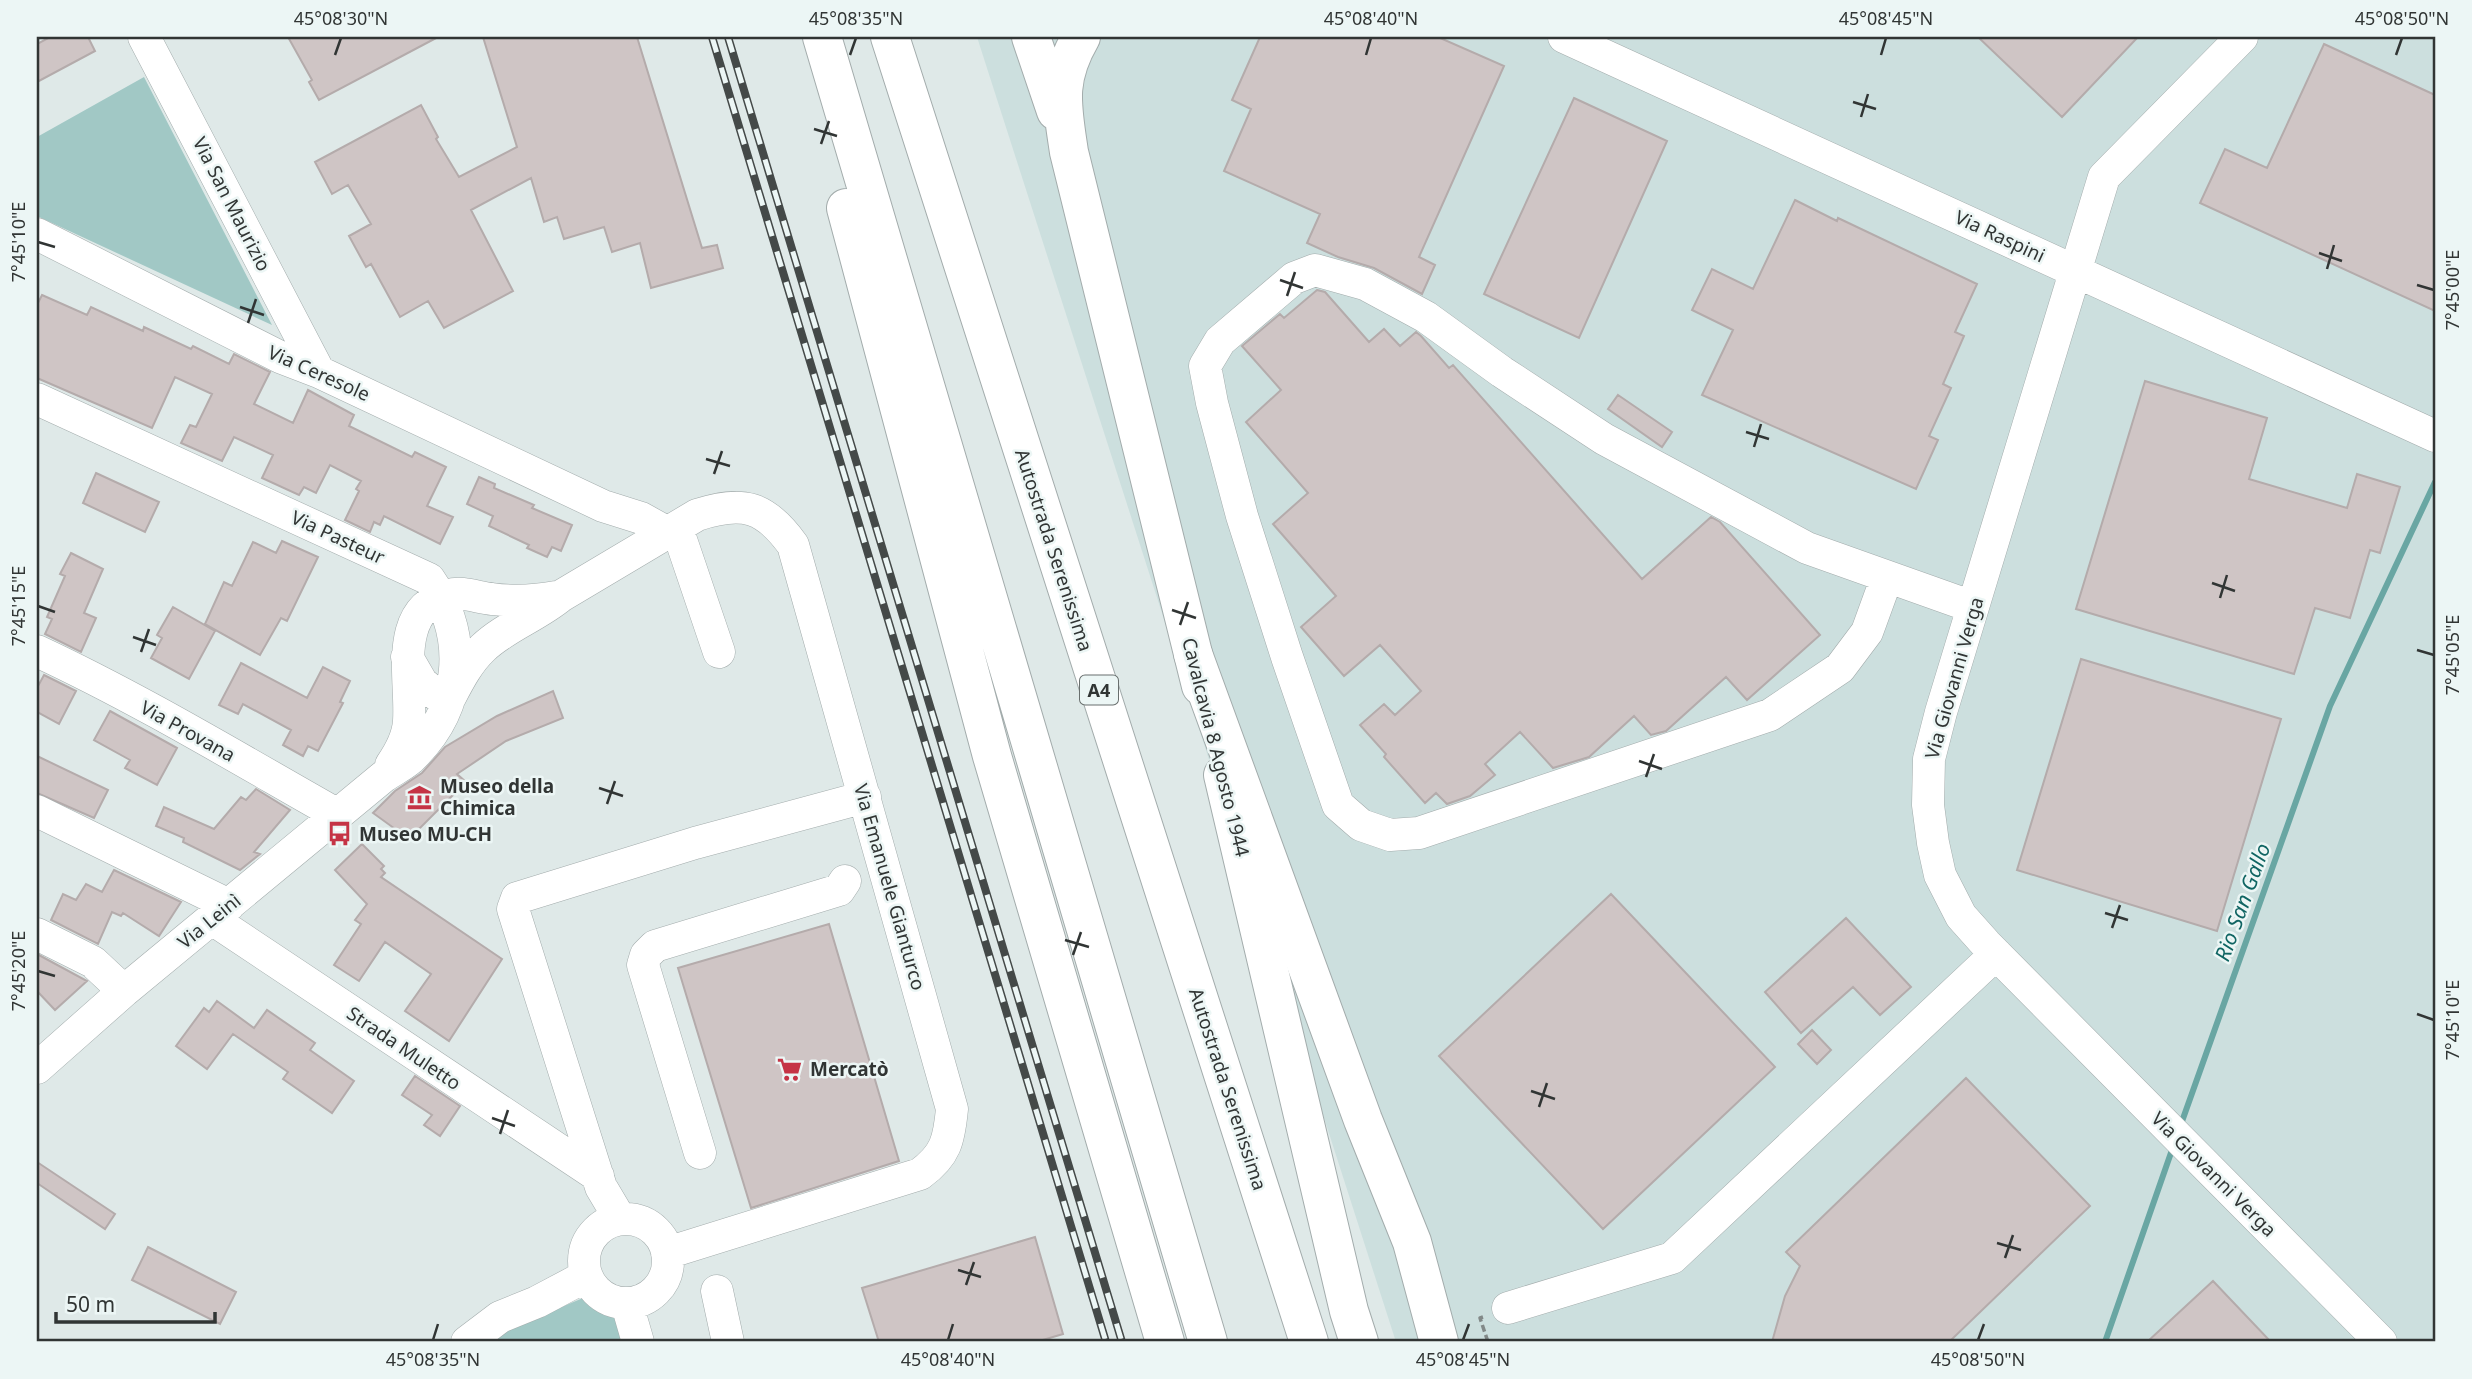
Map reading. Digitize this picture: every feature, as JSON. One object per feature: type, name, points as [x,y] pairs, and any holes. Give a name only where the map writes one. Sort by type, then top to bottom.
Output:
[{"type":"main road","points":[[801,37],[992,756],[1166,1342]]},
{"type":"main road","points":[[822,37],[1208,1342]]},
{"type":"main road","name":"Autostrada Serenissima","points":[[890,37],[1309,1342]]},
{"type":"main road","name":"Cavalcavia 8 Agosto 1944","points":[[1031,37],[1069,152]]},
{"type":"main road","name":"Cavalcavia 8 Agosto 1944","points":[[1081,37],[1064,72],[1062,111],[1069,152],[1248,875],[1354,1327]]},
{"type":"main road","points":[[1193,654],[1363,1120],[1412,1242],[1439,1342]]},
{"type":"street","name":"Via San Maurizio","points":[[144,37],[319,372]]},
{"type":"street","name":"Via Raspini","points":[[1564,37],[2435,436]]},
{"type":"street","name":"Via Giovanni Verga","points":[[2242,37],[2104,177],[1929,759],[1927,805],[1940,875],[1961,916],[2381,1342]]},
{"type":"street","name":"Via Ceresole","points":[[37,234],[280,356],[603,506],[672,531]]},
{"type":"street","points":[[1887,577],[1867,632],[1840,668],[1770,715],[1419,833],[1390,835],[1360,825],[1338,805],[1242,516],[1205,366],[1220,341],[1294,278],[1315,270],[1365,284],[1426,317],[1502,372],[1604,439],[1807,548],[1973,607]]},
{"type":"street","name":"Via Pasteur","points":[[37,400],[429,579],[442,597],[450,617],[456,675],[447,704],[419,749],[408,761],[383,777]]},
{"type":"street","points":[[407,657],[422,684],[447,704],[468,665],[481,650],[500,635],[608,568],[618,528],[603,506]]},
{"type":"street","name":"Via Emanuele Gianturco","points":[[608,568],[697,515],[721,507],[760,511],[779,525],[793,545],[952,1108],[949,1139],[937,1162],[920,1174],[667,1253]]},
{"type":"street","points":[[672,531],[719,652]]},
{"type":"street","points":[[383,777],[406,739],[409,722],[407,657],[410,638],[416,620],[427,607],[453,593],[533,602],[561,596]]},
{"type":"street","name":"Via Provana","points":[[37,651],[69,666],[338,815]]},
{"type":"street","name":"Via Leinì","points":[[37,1068],[124,991],[383,777]]},
{"type":"street","points":[[610,1224],[599,1181],[513,909],[517,898],[695,843],[865,797]]},
{"type":"street","name":"Strada Muletto","points":[[37,811],[220,912],[468,1091],[599,1181]]},
{"type":"street","points":[[700,1153],[643,965],[646,955],[655,946],[839,890],[845,881]]},
{"type":"street","points":[[37,934],[93,962],[124,991]]},
{"type":"street","points":[[1508,1308],[1672,1258],[1996,954]]},
{"type":"street","points":[[632,1220],[645,1223],[663,1241],[667,1253],[668,1265],[659,1288],[650,1296],[627,1304],[602,1296],[592,1287],[586,1276],[585,1250],[591,1238],[610,1224],[632,1220]]},
{"type":"street","points":[[467,1342],[500,1317],[537,1302],[586,1276]]},
{"type":"street","points":[[717,1291],[728,1342]]},
{"type":"street","points":[[627,1304],[638,1342]]},
{"type":"shaded area","points":[[977,37],[2435,37],[2435,1342],[1396,1342]]},
{"type":"shaded area","points":[[144,77],[272,325],[37,216],[37,137]]},
{"type":"shaded area","points":[[583,1298],[617,1318],[624,1342],[488,1342],[502,1332]]},
{"type":"building","points":[[50,37],[88,37],[95,51],[37,82],[37,44]]},
{"type":"building","points":[[288,37],[438,37],[319,100],[309,82],[312,80]]},
{"type":"building","points":[[483,37],[637,37],[702,248],[717,245],[723,268],[651,288],[640,243],[612,252],[604,227],[564,239],[557,217],[544,222],[531,178],[471,210],[513,291],[444,328],[428,301],[400,317],[371,264],[366,267],[349,236],[371,224],[348,185],[332,194],[315,162],[421,105],[438,137],[436,139],[459,177],[517,147]]},
{"type":"building","points":[[1260,37],[1438,37],[1504,66],[1419,257],[1435,265],[1422,294],[1374,268],[1338,257],[1307,243],[1320,214],[1224,171],[1251,109],[1232,100]]},
{"type":"building","points":[[1978,37],[2138,37],[2062,117]]},
{"type":"building","points":[[2324,44],[2435,95],[2435,311],[2200,203],[2225,149],[2267,168]]},
{"type":"building","points":[[1574,98],[1667,141],[1579,338],[1484,294]]},
{"type":"building","points":[[1795,200],[1977,284],[1955,332],[1964,336],[1943,384],[1951,388],[1929,436],[1938,440],[1916,489],[1702,395],[1733,330],[1692,310],[1712,269],[1753,289]]},
{"type":"building","points":[[1317,290],[1325,292],[1369,342],[1384,329],[1400,346],[1416,332],[1421,336],[1449,368],[1453,365],[1642,579],[1711,517],[1720,522],[1820,635],[1747,700],[1726,677],[1666,731],[1651,735],[1634,716],[1589,757],[1553,768],[1520,732],[1485,764],[1495,775],[1470,796],[1447,804],[1436,793],[1425,803],[1360,725],[1384,704],[1395,715],[1421,691],[1380,645],[1344,676],[1301,627],[1336,596],[1273,524],[1308,493],[1246,422],[1281,390],[1242,346],[1280,314],[1284,318]]},
{"type":"building","points":[[42,295],[87,315],[91,307],[143,331],[144,327],[191,349],[193,346],[229,364],[234,354],[270,372],[254,404],[293,423],[308,390],[354,415],[349,426],[412,457],[415,452],[446,467],[427,506],[453,517],[440,544],[384,516],[380,525],[374,522],[370,532],[345,520],[361,481],[330,465],[316,493],[304,487],[299,495],[262,478],[273,455],[234,437],[222,461],[181,443],[190,425],[196,427],[212,394],[175,377],[152,428],[37,378],[37,305]]},
{"type":"building","points":[[2145,381],[2267,418],[2249,479],[2347,508],[2357,474],[2400,487],[2380,553],[2370,550],[2350,618],[2315,608],[2294,674],[2076,609]]},
{"type":"building","points":[[1618,395],[1672,432],[1662,447],[1608,409]]},
{"type":"building","points":[[96,473],[159,502],[145,532],[83,503]]},
{"type":"building","points":[[479,477],[495,484],[494,488],[534,505],[532,508],[572,525],[561,551],[552,547],[547,557],[489,526],[493,516],[467,504]]},
{"type":"building","points":[[282,541],[318,557],[287,621],[281,618],[260,655],[205,624],[224,582],[232,586],[253,542],[276,553]]},
{"type":"building","points":[[71,553],[103,569],[84,613],[96,618],[81,652],[45,634],[52,619],[47,617],[65,576],[60,574]]},
{"type":"building","points":[[173,607],[215,631],[189,679],[151,658],[162,638],[157,635]]},
{"type":"building","points":[[2081,659],[2281,719],[2217,931],[2017,870]]},
{"type":"building","points":[[241,663],[307,698],[323,667],[350,681],[340,702],[343,703],[318,751],[308,746],[303,756],[283,745],[291,730],[243,704],[238,714],[219,705]]},
{"type":"building","points":[[44,675],[76,691],[59,724],[37,712],[37,688]]},
{"type":"building","points":[[553,691],[563,718],[506,741],[457,774],[466,782],[409,839],[373,813],[395,791],[422,773],[445,747],[497,716]]},
{"type":"building","points":[[110,711],[177,748],[157,785],[125,768],[130,760],[94,740]]},
{"type":"building","points":[[37,756],[108,790],[94,818],[37,793]]},
{"type":"building","points":[[256,789],[290,810],[254,852],[260,854],[240,870],[183,842],[184,838],[156,826],[164,807],[214,829],[241,797],[246,800]]},
{"type":"building","points":[[362,844],[384,866],[381,869],[385,873],[381,877],[502,959],[449,1041],[405,1011],[431,974],[385,942],[359,981],[334,965],[361,924],[355,920],[367,904],[335,870]]},
{"type":"building","points":[[114,870],[181,902],[159,936],[123,913],[121,916],[112,912],[98,944],[51,920],[63,894],[76,900],[86,884],[102,892]]},
{"type":"building","points":[[1611,894],[1775,1067],[1603,1229],[1439,1056]]},
{"type":"building","points":[[1846,918],[1911,987],[1880,1015],[1853,987],[1801,1033],[1765,992]]},
{"type":"building","name":"Mercatò","points":[[829,924],[899,1161],[751,1208],[678,968]]},
{"type":"building","points":[[37,954],[87,981],[55,1010],[37,991]]},
{"type":"building","points":[[217,1001],[254,1028],[267,1010],[315,1043],[310,1050],[354,1081],[332,1113],[283,1079],[288,1072],[233,1034],[207,1069],[176,1046],[204,1008],[209,1012]]},
{"type":"building","points":[[1812,1030],[1831,1050],[1817,1064],[1798,1044]]},
{"type":"building","points":[[415,1076],[460,1106],[440,1136],[424,1125],[432,1115],[402,1095]]},
{"type":"building","points":[[1966,1078],[2090,1206],[1949,1342],[1772,1342],[1785,1296],[1800,1266],[1786,1252]]},
{"type":"building","points":[[37,1162],[115,1214],[105,1229],[37,1183]]},
{"type":"building","points":[[1035,1237],[1063,1334],[1036,1342],[879,1342],[862,1288]]},
{"type":"building","points":[[148,1247],[236,1292],[220,1324],[132,1280]]},
{"type":"building","points":[[2213,1281],[2271,1342],[2147,1342]]},
{"type":"waterway","name":"Rio San Gallo","points":[[2180,1127],[2330,706],[2435,482]]},
{"type":"waterway","name":"Rio San Gallo","points":[[2105,1342],[2173,1147]]},
{"type":"railway","points":[[712,37],[1106,1342]]},
{"type":"railway","points":[[728,37],[1122,1342]]},
{"type":"place","name":"Museo della Chimica","points":[[420,797]]},
{"type":"place","name":"Museo MU-CH","points":[[339,834]]},
{"type":"place","name":"Mercatò","points":[[790,1069]]}]
